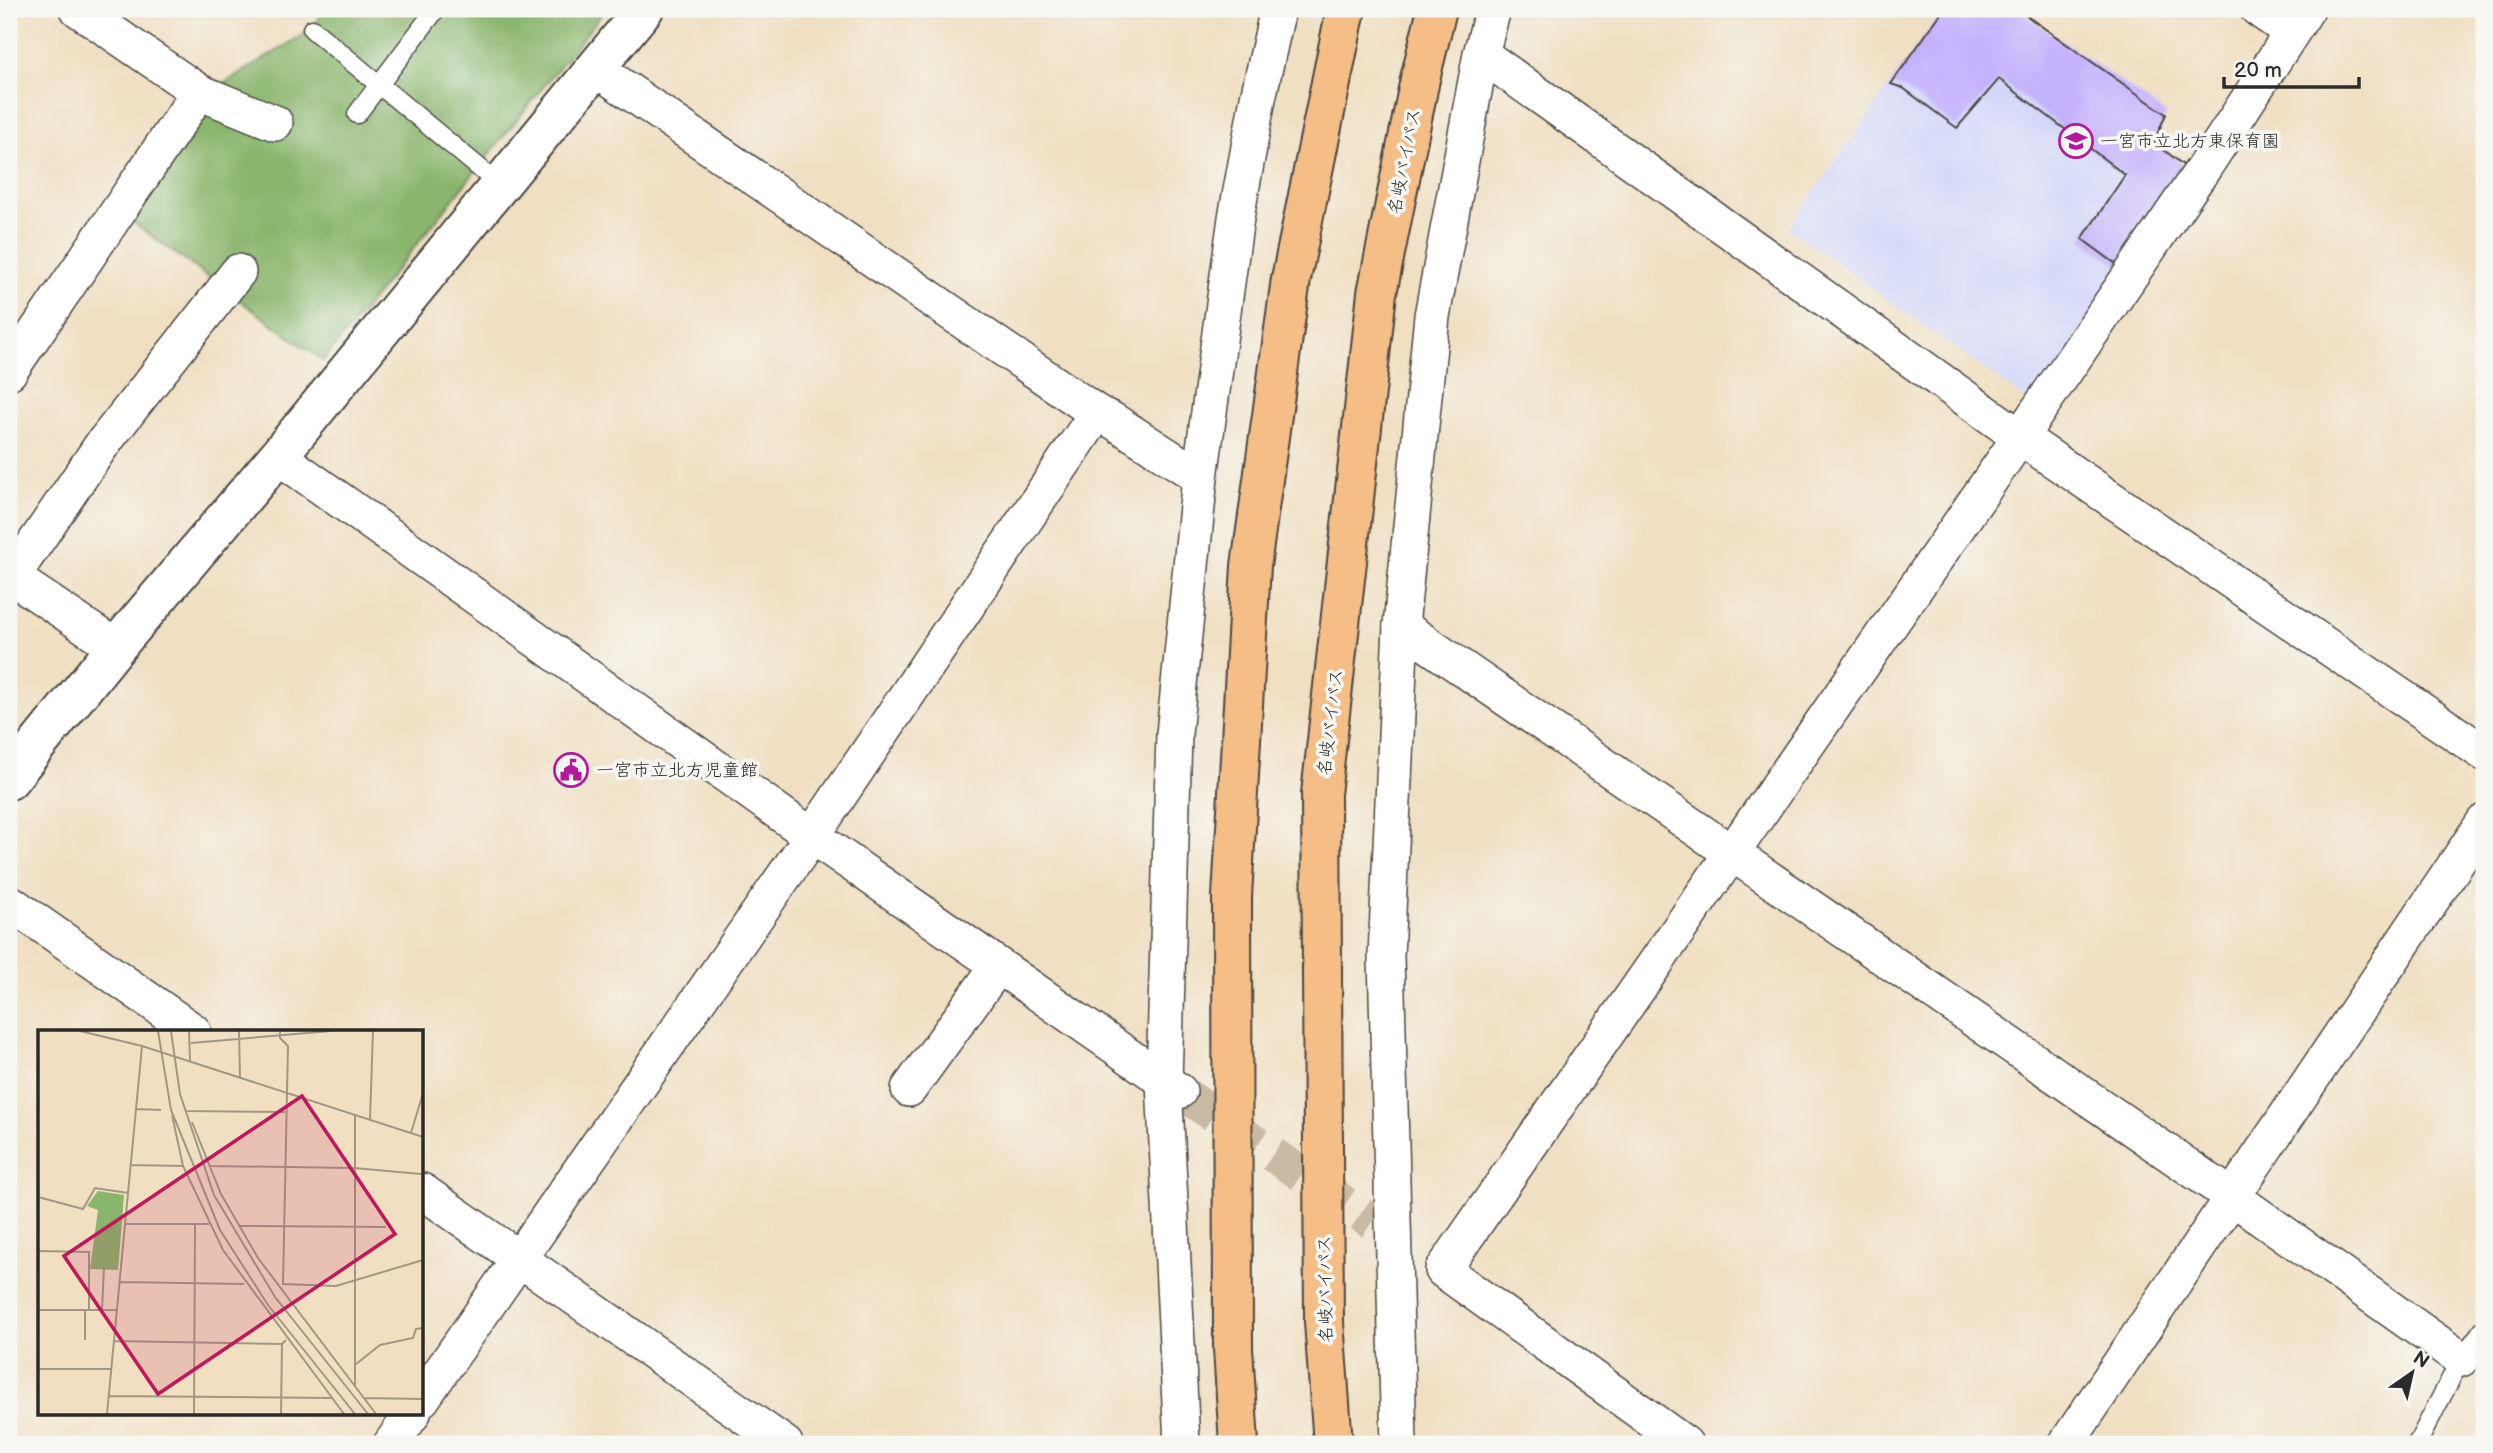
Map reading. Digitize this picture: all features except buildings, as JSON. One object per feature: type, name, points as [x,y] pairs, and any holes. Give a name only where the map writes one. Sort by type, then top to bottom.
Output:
[{"type":"highway","points":[[1239,1444],[1233,1348],[1232,897],[1251,566],[1291,279],[1346,9]]},
{"type":"highway","name":"名岐バイパス","points":[[1333,1444],[1324,1322],[1321,794],[1377,293],[1437,9]]},
{"type":"street","points":[[78,9],[199,92],[275,123]]},
{"type":"street","points":[[9,780],[644,9]]},
{"type":"street","points":[[1182,1444],[1175,1088],[1174,734],[1200,477],[1236,218],[1258,97],[1278,9]]},
{"type":"street","points":[[1399,1444],[1383,1229],[1386,956],[1401,626],[1432,316],[1480,54],[1493,9]]},
{"type":"street","points":[[1443,1270],[2020,437],[2205,166],[2299,20],[2258,9]]},
{"type":"street","points":[[1480,54],[2020,437],[2484,753]]},
{"type":"street","points":[[596,68],[1097,413],[1200,477]]},
{"type":"street","points":[[9,372],[199,92]]},
{"type":"street","points":[[117,647],[10,576],[101,446],[239,272]]},
{"type":"street","points":[[424,1396],[812,836],[1097,413]]},
{"type":"street","points":[[278,456],[812,836],[1175,1088]]},
{"type":"street","points":[[1401,626],[2231,1196],[2461,1359]]},
{"type":"street","points":[[2066,1444],[2484,822]]},
{"type":"street","points":[[9,902],[192,1030]]},
{"type":"street","points":[[909,1089],[998,966]]},
{"type":"street","points":[[424,1192],[785,1444]]},
{"type":"street","points":[[1383,1229],[1685,1444]]},
{"type":"street","points":[[391,1444],[411,1414]]},
{"type":"lane","points":[[357,114],[436,9]]},
{"type":"lane","points":[[312,29],[500,185]]},
{"type":"lane","points":[[2417,1444],[2461,1359],[2484,1328]]},
{"type":"shaded area","points":[[1944,9],[2017,9],[2166,114],[2154,142],[2181,160],[2039,409],[1788,228]]},
{"type":"green space","points":[[325,9],[606,9],[323,361],[127,218],[214,90],[312,29]]},
{"type":"tunnel","points":[[1185,1095],[1372,1222]]},
{"type":"place","name":"一宮市立北方東保育園","points":[[2076,141]]},
{"type":"place","name":"一宮市立北方児童館","points":[[571,770]]}]
